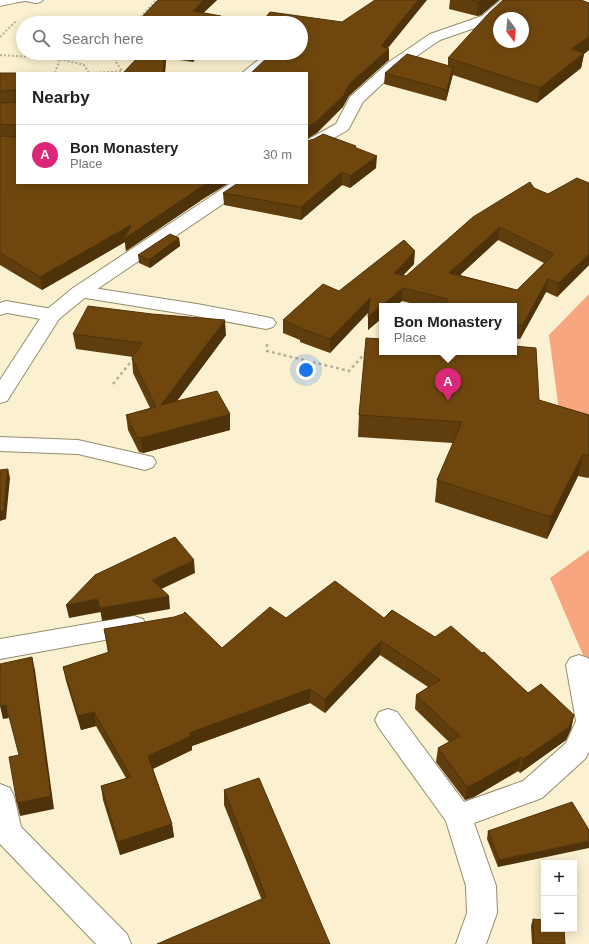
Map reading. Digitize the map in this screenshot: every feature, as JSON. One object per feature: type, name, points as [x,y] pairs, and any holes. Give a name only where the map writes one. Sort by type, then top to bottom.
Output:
[{"type":"street","points":[[308,146],[342,127],[356,100],[394,64],[435,37],[486,19],[509,0]]},
{"type":"street","points":[[251,72],[267,60]]},
{"type":"street","points":[[0,396],[52,315],[80,292],[241,184]]},
{"type":"street","points":[[80,292],[197,310],[266,323]]},
{"type":"street","points":[[0,309],[6,307],[52,315]]},
{"type":"street","points":[[0,444],[78,447],[145,462]]},
{"type":"street","points":[[0,649],[159,622]]},
{"type":"street","points":[[458,816],[532,790],[576,751],[589,721],[579,664]]},
{"type":"street","points":[[388,720],[458,816],[480,886],[482,913],[471,944]]},
{"type":"street","points":[[0,796],[8,833],[116,944]]},
{"type":"lane","points":[[0,3],[21,0]]},
{"type":"lane","points":[[28,0],[38,0]]},
{"type":"path","points":[[141,16],[156,0]]},
{"type":"path","points":[[151,5],[157,7]]},
{"type":"path","points":[[0,55],[16,56]]},
{"type":"path","points":[[55,72],[60,60]]},
{"type":"path","points":[[64,60],[84,65],[88,72]]},
{"type":"path","points":[[108,72],[122,71],[115,60]]},
{"type":"path","points":[[266,323],[267,351],[349,371],[369,350]]},
{"type":"path","points":[[113,384],[137,354]]},
{"type":"shaded area","points":[[589,294],[589,420],[559,411],[549,335]]},
{"type":"shaded area","points":[[589,550],[589,669],[550,578]]},
{"type":"building","points":[[158,0],[204,0],[193,11],[221,16],[143,16]]},
{"type":"building","points":[[375,0],[418,0],[381,46],[389,49],[349,84],[344,95],[317,121],[308,126],[308,72],[252,72],[265,60],[308,60],[308,17],[342,22]]},
{"type":"building","points":[[471,0],[483,0],[478,2]]},
{"type":"building","points":[[503,0],[581,0],[589,3],[589,37],[571,49],[584,53],[540,88],[448,58],[489,13]]},
{"type":"building","points":[[270,12],[299,16],[267,16]]},
{"type":"building","points":[[407,54],[453,67],[447,90],[385,73]]},
{"type":"building","points":[[135,60],[164,60],[163,72],[124,72]]},
{"type":"building","points":[[0,73],[16,73],[16,90],[0,91]]},
{"type":"building","points":[[16,102],[16,125],[0,124],[0,103]]},
{"type":"building","points":[[323,134],[356,146],[354,147],[377,156],[350,176],[342,172],[301,207],[223,193],[236,184],[308,184],[308,141]]},
{"type":"building","points":[[0,136],[16,137],[16,184],[206,184],[124,239],[131,225],[40,277],[0,253]]},
{"type":"building","points":[[577,178],[589,183],[589,254],[559,283],[548,279],[522,326],[517,325],[517,303],[445,303],[448,299],[403,288],[385,303],[379,303],[379,308],[368,317],[370,298],[330,339],[283,320],[323,284],[339,291],[404,240],[415,251],[394,273],[406,276],[473,217],[530,182],[534,188],[548,194]],"holes":[[[500,227],[554,254],[517,290],[449,273]]]},
{"type":"building","points":[[170,234],[179,238],[149,260],[138,255]]},
{"type":"building","points":[[88,306],[152,314],[225,320],[161,405],[217,391],[230,414],[141,438],[137,437],[126,415],[156,407],[132,358],[142,343],[73,334]]},
{"type":"building","points":[[366,338],[379,339],[379,355],[517,355],[517,346],[536,348],[539,400],[589,415],[589,456],[583,454],[551,517],[437,480],[462,422],[359,415]]},
{"type":"building","points":[[8,469],[4,511],[0,512],[0,470]]},
{"type":"building","points":[[175,537],[194,560],[152,580],[169,596],[100,608],[98,599],[66,605],[95,575]]},
{"type":"building","points":[[335,581],[384,618],[392,610],[435,637],[451,626],[482,653],[484,652],[528,693],[541,684],[574,715],[569,727],[523,759],[521,757],[467,787],[438,748],[460,736],[416,695],[440,680],[381,641],[325,699],[310,689],[189,733],[191,736],[148,756],[172,824],[118,842],[101,786],[131,777],[94,712],[78,716],[63,667],[109,652],[104,629],[174,617],[185,612],[222,648],[270,607],[286,618]]},
{"type":"building","points":[[32,657],[51,796],[17,803],[9,757],[19,755],[6,705],[0,706],[0,664]]},
{"type":"building","points":[[259,778],[330,944],[157,944],[266,897],[224,790]]},
{"type":"building","points":[[572,802],[589,830],[589,841],[499,860],[488,831]]},
{"type":"building","points":[[533,919],[541,920],[541,932],[564,932],[565,944],[534,944]]},
{"type":"place","name":"Bon Monastery","points":[[448,401]]}]
